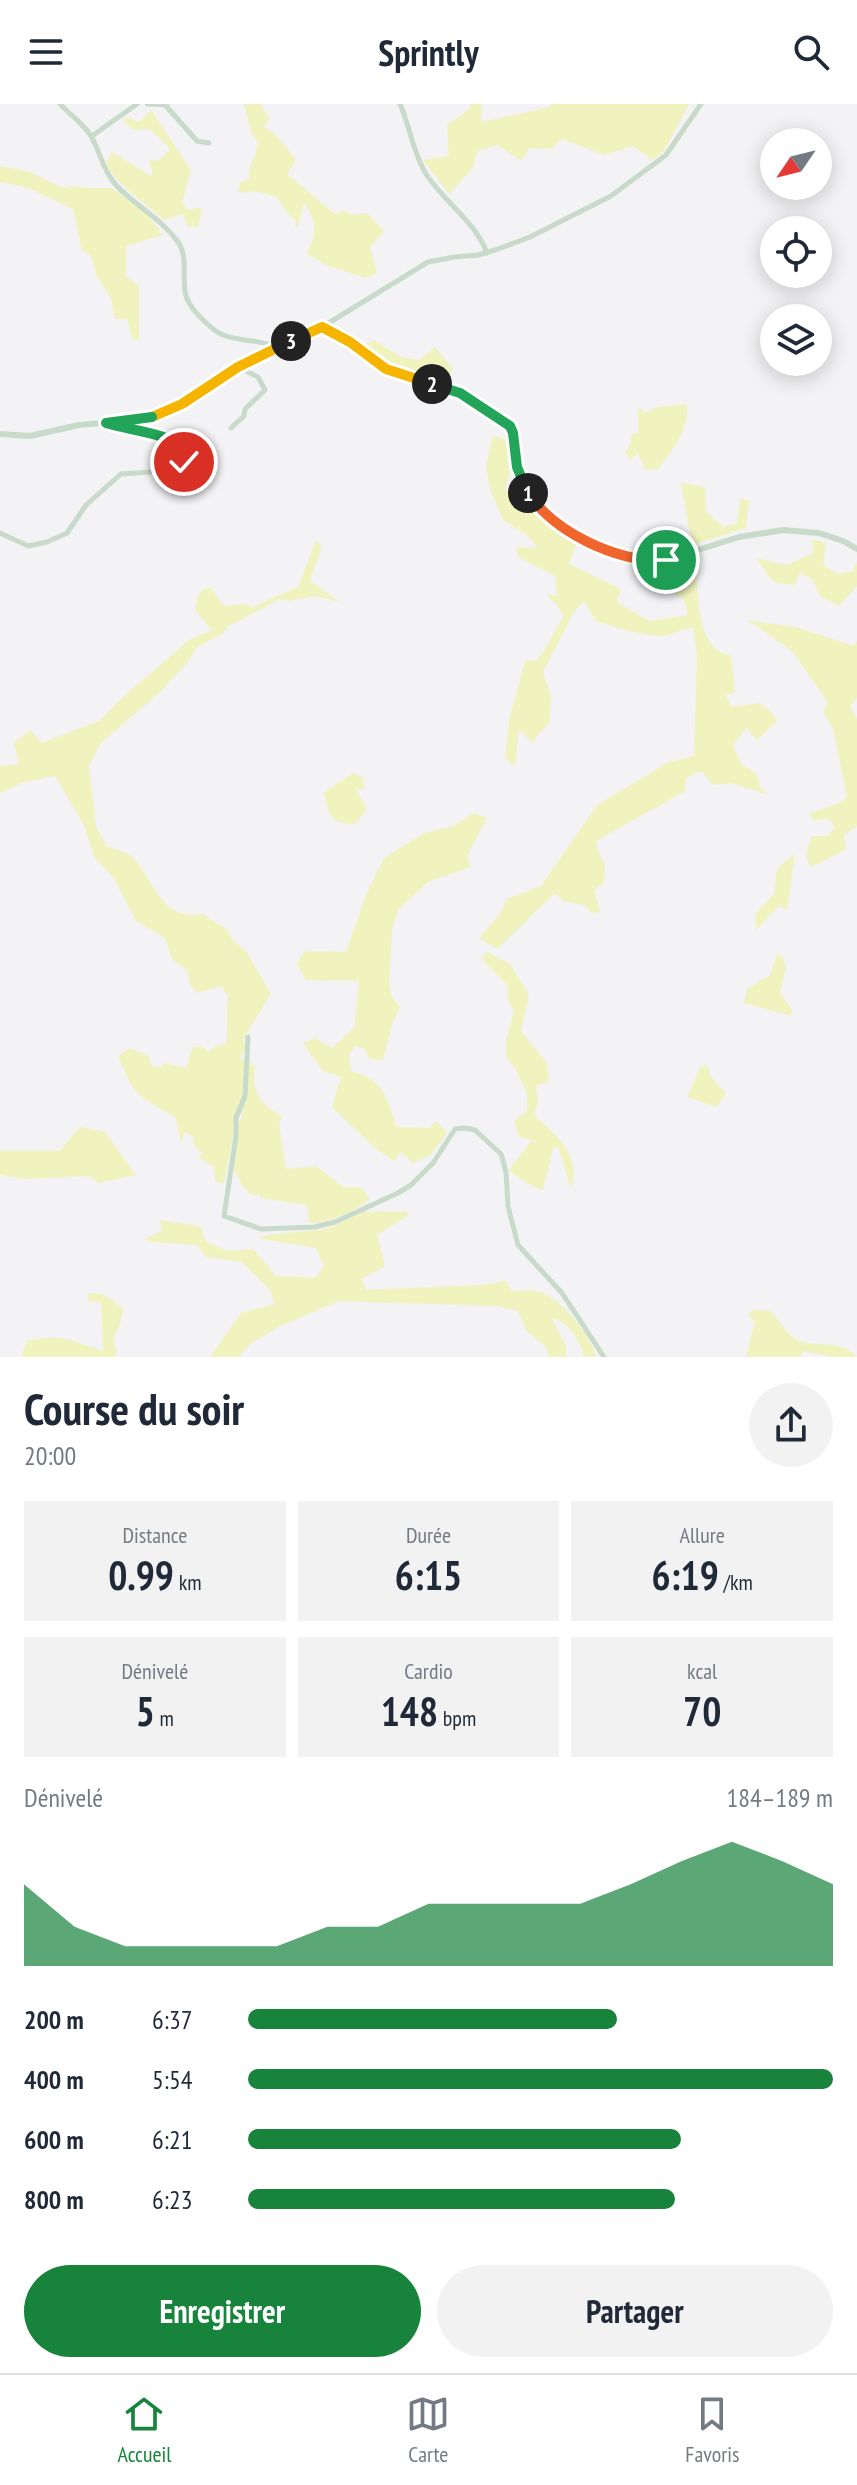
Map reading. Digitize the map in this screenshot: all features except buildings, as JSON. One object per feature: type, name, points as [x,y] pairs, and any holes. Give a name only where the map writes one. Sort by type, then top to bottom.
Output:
[{"type":"street","points":[[60,104],[92,137],[112,181],[152,214],[179,243],[184,260],[187,298],[200,317],[224,336],[277,348]]},
{"type":"street","points":[[92,137],[137,104]]},
{"type":"street","points":[[147,104],[166,105],[197,141],[209,143]]},
{"type":"street","points":[[400,104],[428,177],[477,233],[487,253]]},
{"type":"street","points":[[0,434],[30,436],[79,425],[139,420],[163,414],[238,367],[322,327],[428,262],[487,253],[530,237],[621,191],[666,155],[701,104]]},
{"type":"street","points":[[322,327],[350,342],[386,369],[460,393],[507,424],[513,431],[519,474],[539,507],[563,527],[611,552],[666,560],[739,537],[783,530],[819,533],[857,549]]},
{"type":"street","points":[[231,428],[265,390],[258,377],[238,367]]},
{"type":"street","points":[[0,533],[28,546],[47,542],[67,533],[86,505],[121,474],[141,474],[179,464],[192,454],[158,436],[106,423]]},
{"type":"street","points":[[248,1037],[245,1096],[236,1118],[235,1149],[224,1216],[261,1229],[314,1227],[335,1222],[411,1185],[433,1163],[455,1129],[475,1130],[494,1146],[505,1163],[508,1206],[518,1245],[562,1293],[604,1357]]},
{"type":"green space","points":[[244,104],[261,104],[270,117],[264,127],[277,136],[296,160],[287,174],[336,215],[342,210],[352,215],[367,213],[384,231],[370,247],[377,273],[365,278],[326,265],[306,253],[313,239],[314,227],[304,202],[298,227],[295,227],[296,220],[277,197],[256,191],[238,193],[240,183],[249,179],[258,142],[251,132]]},
{"type":"green space","points":[[470,104],[482,104],[481,122],[550,107],[551,104],[689,104],[664,151],[652,160],[633,146],[604,155],[562,139],[551,149],[530,148],[521,161],[497,145],[477,151],[473,168],[449,194],[423,160],[449,156],[447,125],[470,109]]},
{"type":"green space","points":[[151,110],[191,170],[182,203],[189,210],[200,207],[198,227],[187,226],[183,214],[164,220],[122,185],[105,165],[112,152],[153,177],[149,159],[158,161],[170,149],[150,129],[133,130],[123,120],[126,117],[139,122]]},
{"type":"green space","points":[[0,166],[27,171],[63,188],[112,188],[147,214],[163,235],[126,246],[126,277],[139,285],[139,341],[132,339],[127,319],[115,319],[111,298],[97,277],[91,256],[82,250],[73,209],[28,188],[0,182]]},
{"type":"green space","points":[[374,340],[401,357],[419,360],[435,347],[453,369],[444,383],[411,375],[380,360],[362,346]]},
{"type":"green space","points":[[687,404],[683,431],[657,470],[644,469],[637,452],[631,461],[625,452],[631,444],[631,434],[638,433],[638,407],[645,413],[658,407]]},
{"type":"green space","points":[[493,435],[508,441],[510,474],[505,489],[521,492],[548,523],[578,541],[569,564],[621,589],[617,602],[649,621],[688,615],[680,597],[655,588],[645,578],[651,567],[665,565],[670,574],[682,576],[690,575],[692,568],[696,569],[699,607],[706,634],[720,652],[731,655],[735,692],[726,695],[731,707],[760,703],[777,721],[757,740],[746,728],[733,745],[741,764],[756,773],[761,788],[769,795],[731,783],[714,785],[701,771],[686,778],[685,791],[596,841],[605,863],[604,883],[594,890],[600,911],[593,914],[584,905],[563,901],[555,893],[497,949],[479,938],[499,915],[507,899],[541,886],[597,805],[669,762],[694,756],[697,656],[693,628],[661,636],[628,631],[596,621],[584,601],[574,612],[543,672],[551,696],[549,724],[533,743],[519,729],[515,766],[505,758],[510,716],[525,661],[537,660],[564,616],[548,597],[548,593],[557,597],[555,576],[518,557],[516,547],[538,548],[527,535],[503,520],[490,489],[486,466]]},
{"type":"green space","points":[[681,483],[705,487],[706,512],[724,527],[737,523],[740,498],[749,501],[746,528],[692,545]]},
{"type":"green space","points":[[812,539],[826,543],[823,565],[838,574],[853,571],[857,562],[857,586],[839,606],[820,596],[813,580],[800,573],[794,585],[773,582],[756,558],[786,565],[813,553]]},
{"type":"green space","points":[[316,540],[322,546],[310,581],[340,602],[315,596],[289,601],[280,599],[227,627],[224,633],[197,647],[187,663],[159,693],[100,744],[89,766],[96,826],[106,846],[134,859],[161,899],[177,912],[203,914],[226,929],[246,951],[271,994],[243,1039],[246,1049],[240,1058],[245,1062],[244,1095],[239,1104],[224,1184],[215,1181],[214,1167],[199,1158],[202,1153],[193,1145],[194,1137],[184,1132],[182,1142],[176,1118],[145,1099],[134,1088],[118,1056],[129,1048],[149,1056],[151,1065],[161,1068],[164,1063],[186,1068],[192,1048],[201,1046],[209,1052],[215,1046],[226,1044],[228,996],[221,986],[197,993],[189,983],[188,971],[172,959],[165,938],[136,921],[113,877],[94,857],[84,825],[55,776],[22,783],[0,793],[0,766],[19,764],[14,743],[30,730],[42,743],[99,721],[189,640],[212,630],[195,610],[197,597],[205,588],[211,588],[224,606],[244,604],[252,607],[298,587]]},
{"type":"green space","points":[[747,620],[796,627],[854,646],[857,641],[857,698],[850,707],[857,719],[857,826],[844,835],[846,849],[812,867],[807,856],[812,836],[828,836],[835,827],[828,818],[813,821],[810,813],[837,804],[847,797],[833,729],[824,713],[827,701],[792,651]]},
{"type":"green space","points":[[353,773],[363,778],[364,790],[355,788],[367,809],[355,824],[335,820],[324,792]]},
{"type":"green space","points":[[474,813],[487,818],[467,856],[471,867],[428,882],[398,910],[392,930],[389,984],[392,997],[400,1007],[383,1060],[370,1059],[364,1049],[355,1046],[349,1055],[351,1071],[371,1079],[383,1091],[397,1127],[429,1128],[436,1121],[447,1133],[431,1155],[413,1163],[401,1152],[394,1161],[376,1149],[332,1107],[341,1077],[323,1071],[303,1043],[315,1038],[332,1048],[354,1028],[359,981],[306,980],[297,964],[304,951],[346,952],[366,895],[384,858],[424,833],[453,826]]},
{"type":"green space","points":[[795,854],[787,910],[779,906],[756,930],[755,914],[774,894],[777,868]]},
{"type":"green space","points":[[487,952],[510,964],[529,995],[521,1031],[547,1063],[549,1081],[536,1086],[538,1102],[534,1115],[558,1138],[570,1156],[573,1166],[571,1189],[558,1146],[553,1148],[543,1190],[509,1170],[532,1140],[519,1137],[514,1121],[527,1111],[527,1093],[506,1057],[506,1040],[514,1012],[507,997],[508,986],[481,959]]},
{"type":"green space","points":[[777,954],[783,957],[786,967],[780,993],[792,1010],[791,1016],[744,1003],[747,989],[770,975]]},
{"type":"green space","points":[[250,1061],[255,1068],[259,1097],[268,1108],[282,1116],[279,1124],[286,1169],[316,1166],[343,1187],[361,1187],[370,1199],[341,1216],[309,1223],[307,1205],[261,1198],[259,1194],[253,1196],[242,1186],[234,1172],[237,1125],[242,1117],[241,1106]]},
{"type":"green space","points":[[701,1066],[708,1066],[710,1076],[726,1093],[717,1107],[687,1097]]},
{"type":"green space","points":[[80,1127],[105,1132],[136,1175],[98,1183],[90,1176],[25,1179],[0,1175],[0,1151],[59,1151]]},
{"type":"green space","points":[[405,1211],[409,1215],[377,1235],[385,1266],[361,1279],[366,1290],[507,1281],[511,1291],[540,1292],[568,1311],[583,1330],[596,1357],[584,1357],[573,1332],[551,1317],[566,1346],[566,1357],[549,1357],[546,1347],[526,1330],[518,1311],[497,1306],[339,1301],[280,1326],[250,1344],[239,1357],[210,1357],[241,1313],[275,1304],[270,1290],[242,1262],[206,1257],[197,1245],[144,1239],[162,1231],[160,1220],[200,1226],[206,1242],[227,1251],[253,1249],[276,1276],[315,1278],[324,1266],[316,1248],[258,1236],[326,1229],[364,1212]]},
{"type":"green space","points":[[88,1293],[103,1294],[123,1308],[120,1325],[113,1338],[115,1357],[21,1357],[27,1341],[48,1338],[66,1339],[103,1351],[101,1302],[89,1302]]},
{"type":"green space","points":[[753,1310],[771,1311],[798,1340],[846,1348],[857,1357],[832,1357],[803,1351],[801,1357],[746,1357],[755,1321],[747,1316]]},
{"type":"route","points":[[184,462],[192,454],[187,449],[158,436],[106,423],[139,420],[170,411],[238,367],[322,327],[341,335],[386,369],[460,393],[507,424],[513,431],[517,467],[529,494],[546,515],[563,527],[616,554],[654,561],[666,560]]}]
